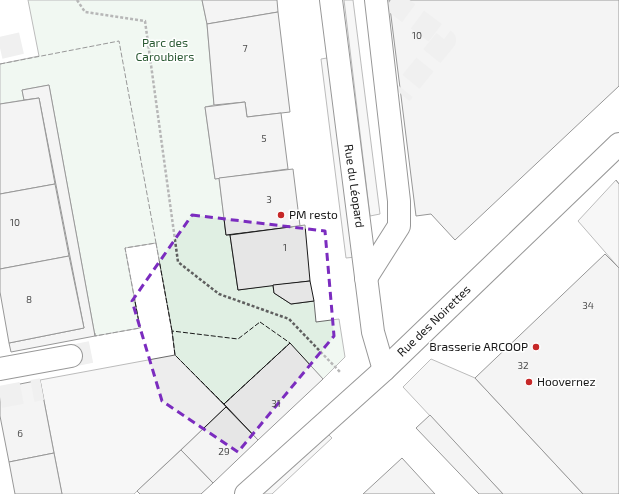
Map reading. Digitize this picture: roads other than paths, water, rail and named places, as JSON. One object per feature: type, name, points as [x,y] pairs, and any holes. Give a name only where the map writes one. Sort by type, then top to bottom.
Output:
[{"type":"street","name":"Rue du Léopard","points":[[331,0],[373,332],[384,370]]},
{"type":"street","points":[[366,278],[399,226],[400,201],[376,0]]},
{"type":"street","points":[[389,114],[401,94]]},
{"type":"street","name":"Rue des Noirettes","points":[[246,494],[384,370],[617,150]]},
{"type":"street","points":[[0,369],[71,356]]},
{"type":"tunnel","points":[[391,0],[445,40],[401,94]]},
{"type":"tunnel","points":[[0,48],[22,43]]},
{"type":"tunnel","points":[[71,356],[91,352]]},
{"type":"tunnel","points":[[0,397],[42,389]]},
{"type":"place","name":"PM resto","points":[[281,215]]},
{"type":"place","name":"Brasserie ARCOOP","points":[[536,347]]},
{"type":"place","name":"Hoovernez","points":[[529,382]]},
{"type":"park label","name":"Parc des Caroubiers","points":[[165,50]]}]
